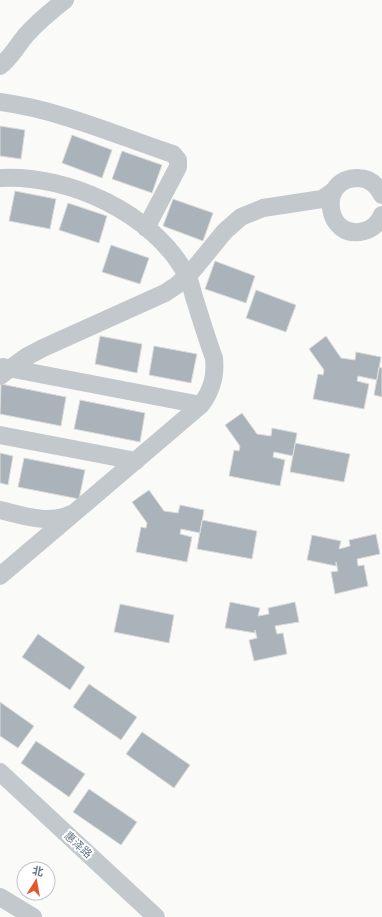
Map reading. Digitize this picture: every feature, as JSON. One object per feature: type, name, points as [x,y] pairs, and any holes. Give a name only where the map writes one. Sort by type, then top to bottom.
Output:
[{"type":"street","points":[[0,66],[5,63],[17,45],[30,30],[64,0]]},
{"type":"street","points":[[0,102],[37,108],[173,154],[179,163],[177,170],[146,228]]},
{"type":"street","points":[[0,178],[27,178],[48,181],[90,194],[110,203],[129,215],[160,239],[172,252],[187,276],[214,358],[215,368],[212,387],[201,405],[0,576]]},
{"type":"street","points":[[324,204],[328,196],[347,180],[361,178],[368,180],[375,184],[382,195]]},
{"type":"street","points":[[324,204],[337,223],[344,229],[352,232],[368,230],[375,225],[382,215]]},
{"type":"street","points":[[3,370],[43,348],[152,299],[177,285],[187,276],[225,230],[241,217],[263,208],[324,204]]},
{"type":"street","points":[[3,370],[201,405]]},
{"type":"street","points":[[0,435],[136,461]]},
{"type":"street","points":[[0,510],[42,518],[60,518],[76,511]]},
{"type":"street","points":[[42,518],[48,525],[49,532],[47,536]]},
{"type":"street","name":"惠泽路","points":[[0,772],[156,917]]},
{"type":"street","points":[[0,897],[33,917]]},
{"type":"building","points":[[0,126],[25,130],[21,159],[0,156]]},
{"type":"building","points":[[72,135],[112,150],[102,178],[62,163]]},
{"type":"building","points":[[122,151],[162,165],[152,193],[112,179]]},
{"type":"building","points":[[15,191],[56,199],[50,229],[9,221]]},
{"type":"building","points":[[173,199],[213,213],[203,241],[163,226]]},
{"type":"building","points":[[68,203],[107,216],[99,243],[59,230]]},
{"type":"building","points":[[111,245],[149,258],[140,284],[102,272]]},
{"type":"building","points":[[215,261],[255,276],[246,303],[205,289]]},
{"type":"building","points":[[256,290],[296,305],[286,332],[246,318]]},
{"type":"building","points":[[100,336],[142,344],[137,373],[95,364]]},
{"type":"building","points":[[326,336],[341,358],[355,360],[356,352],[381,357],[377,380],[358,376],[357,381],[369,384],[364,409],[313,399],[318,374],[323,375],[324,370],[309,349]]},
{"type":"building","points":[[154,346],[197,354],[191,383],[149,375]]},
{"type":"building","points":[[379,367],[382,368],[382,397],[374,395]]},
{"type":"building","points":[[1,384],[66,397],[61,426],[0,414]]},
{"type":"building","points":[[80,400],[145,413],[140,442],[74,429]]},
{"type":"building","points":[[242,413],[257,434],[271,436],[272,428],[297,433],[293,456],[274,452],[273,457],[285,460],[280,486],[229,476],[234,450],[239,451],[240,446],[225,425]]},
{"type":"building","points":[[295,443],[350,454],[344,482],[290,472]]},
{"type":"building","points":[[0,453],[13,456],[8,485],[0,483]]},
{"type":"building","points":[[24,458],[85,470],[79,499],[18,487]]},
{"type":"building","points":[[149,490],[164,511],[178,513],[180,505],[204,510],[200,533],[181,529],[180,534],[192,537],[187,562],[136,552],[141,527],[146,528],[147,523],[132,502]]},
{"type":"building","points":[[202,520],[257,531],[252,559],[197,549]]},
{"type":"building","points":[[376,534],[380,554],[357,559],[358,566],[364,565],[368,586],[335,594],[331,572],[338,571],[336,562],[336,566],[307,560],[312,535],[341,541],[339,549],[350,546],[349,540]]},
{"type":"building","points":[[230,602],[260,608],[258,616],[269,614],[268,608],[295,602],[299,622],[275,626],[277,634],[283,633],[287,654],[254,661],[249,640],[257,638],[255,630],[255,633],[225,628]]},
{"type":"building","points":[[120,604],[174,615],[169,643],[114,632]]},
{"type":"building","points":[[38,634],[85,667],[70,690],[22,657]]},
{"type":"building","points":[[89,684],[137,717],[121,740],[73,707]]},
{"type":"building","points":[[0,702],[34,726],[18,748],[0,736]]},
{"type":"building","points":[[142,732],[190,765],[174,788],[126,754]]},
{"type":"building","points":[[36,741],[85,774],[69,797],[21,763]]},
{"type":"building","points":[[89,789],[137,822],[121,845],[73,812]]}]
